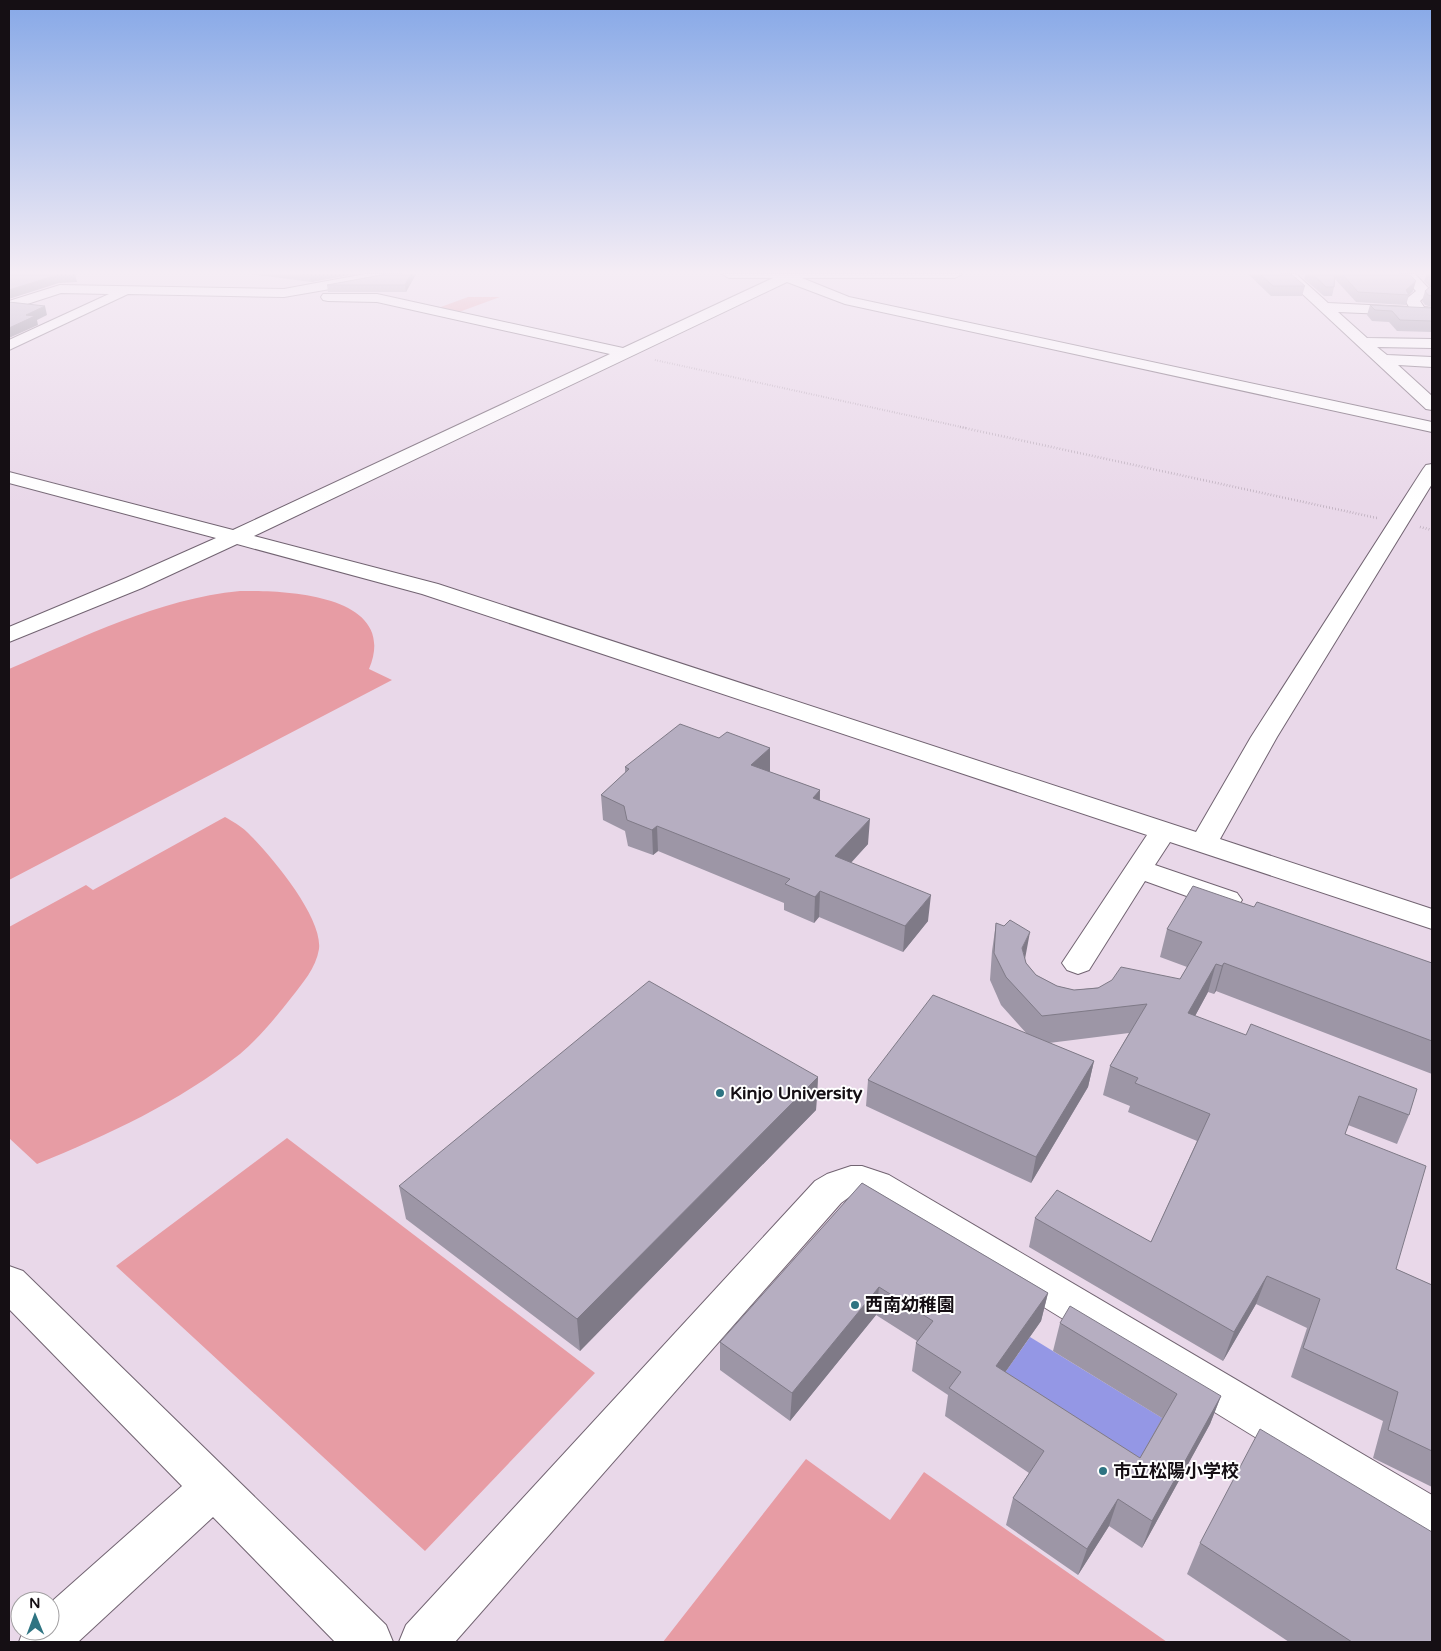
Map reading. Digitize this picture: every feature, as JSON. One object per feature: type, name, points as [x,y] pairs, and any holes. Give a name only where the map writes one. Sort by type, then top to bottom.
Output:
[{"type":"street","points":[[617,351],[626,353]]},
{"type":"street","points":[[9,635],[134,583],[233,538],[630,351]]},
{"type":"street","points":[[1083,351],[1432,426]]},
{"type":"street","points":[[1374,351],[1432,406]]},
{"type":"street","points":[[1384,360],[1432,362]]},
{"type":"street","points":[[1203,844],[1264,737],[1400,523],[1432,469]]},
{"type":"street","points":[[9,478],[430,589],[1432,920]]},
{"type":"street","points":[[1078,963],[1163,831]]},
{"type":"street","points":[[1139,869],[1249,908]]},
{"type":"street","points":[[423,1642],[828,1192],[843,1182],[858,1179],[876,1185],[1432,1520]]},
{"type":"street","points":[[9,1283],[369,1642]]},
{"type":"street","points":[[42,1642],[213,1487]]},
{"type":"path","points":[[626,353],[1400,523]]},
{"type":"shaded area","points":[[240,591],[284,592],[310,596],[334,602],[354,612],[369,625],[374,644],[369,669],[392,680],[9,880],[9,669],[93,632],[151,611],[210,595]]},
{"type":"shaded area","points":[[225,817],[242,828],[257,842],[281,870],[304,903],[313,920],[318,936],[319,949],[312,969],[261,1034],[240,1054],[217,1071],[142,1116],[37,1164],[9,1138],[9,927],[86,885],[93,890]]},
{"type":"shaded area","points":[[287,1138],[595,1373],[425,1551],[116,1266]]},
{"type":"shaded area","points":[[806,1459],[890,1520],[924,1472],[1167,1642],[663,1642]]},
{"type":"water","points":[[1030,1337],[1167,1421],[1130,1485],[990,1394]]},
{"type":"building","points":[[680,724],[719,738],[727,732],[770,748],[751,765],[820,790],[813,798],[870,819],[835,856],[931,895],[905,926],[820,891],[815,897],[785,884],[790,879],[657,826],[652,830],[627,820],[624,806],[601,795],[629,769],[625,767]]},
{"type":"building","points":[[1193,886],[1254,907],[1257,902],[1432,963],[1432,1041],[1224,963],[1222,966],[1216,964],[1188,1013],[1246,1035],[1251,1024],[1417,1089],[1409,1115],[1359,1096],[1345,1134],[1426,1166],[1396,1269],[1432,1285],[1432,1451],[1388,1430],[1398,1392],[1303,1348],[1320,1299],[1267,1276],[1234,1332],[1035,1218],[1057,1190],[1151,1242],[1210,1114],[1135,1083],[1138,1078],[1110,1066],[1147,1004],[1042,1016],[1006,977],[994,953],[996,923],[1004,926],[1010,920],[1030,932],[1022,948],[1026,963],[1036,975],[1057,986],[1074,990],[1098,988],[1112,980],[1121,967],[1180,979],[1202,942],[1167,929]]},
{"type":"building","points":[[649,981],[818,1077],[577,1319],[399,1186]]},
{"type":"building","points":[[933,995],[1094,1061],[1036,1157],[868,1080]]},
{"type":"building","points":[[862,1183],[1048,1293],[996,1366],[1140,1458],[1177,1394],[1060,1323],[1070,1306],[1221,1396],[1152,1521],[1118,1499],[1087,1549],[1013,1498],[1044,1451],[949,1388],[961,1372],[916,1343],[933,1321],[879,1287],[792,1393],[720,1342]]},
{"type":"building","points":[[1260,1429],[1432,1532],[1432,1642],[1352,1642],[1200,1543]]},
{"type":"place","name":"Kinjo University","points":[[720,1093]]},
{"type":"place","name":"西南幼稚園","points":[[855,1305]]},
{"type":"place","name":"市立松陽小学校","points":[[1103,1471]]}]
